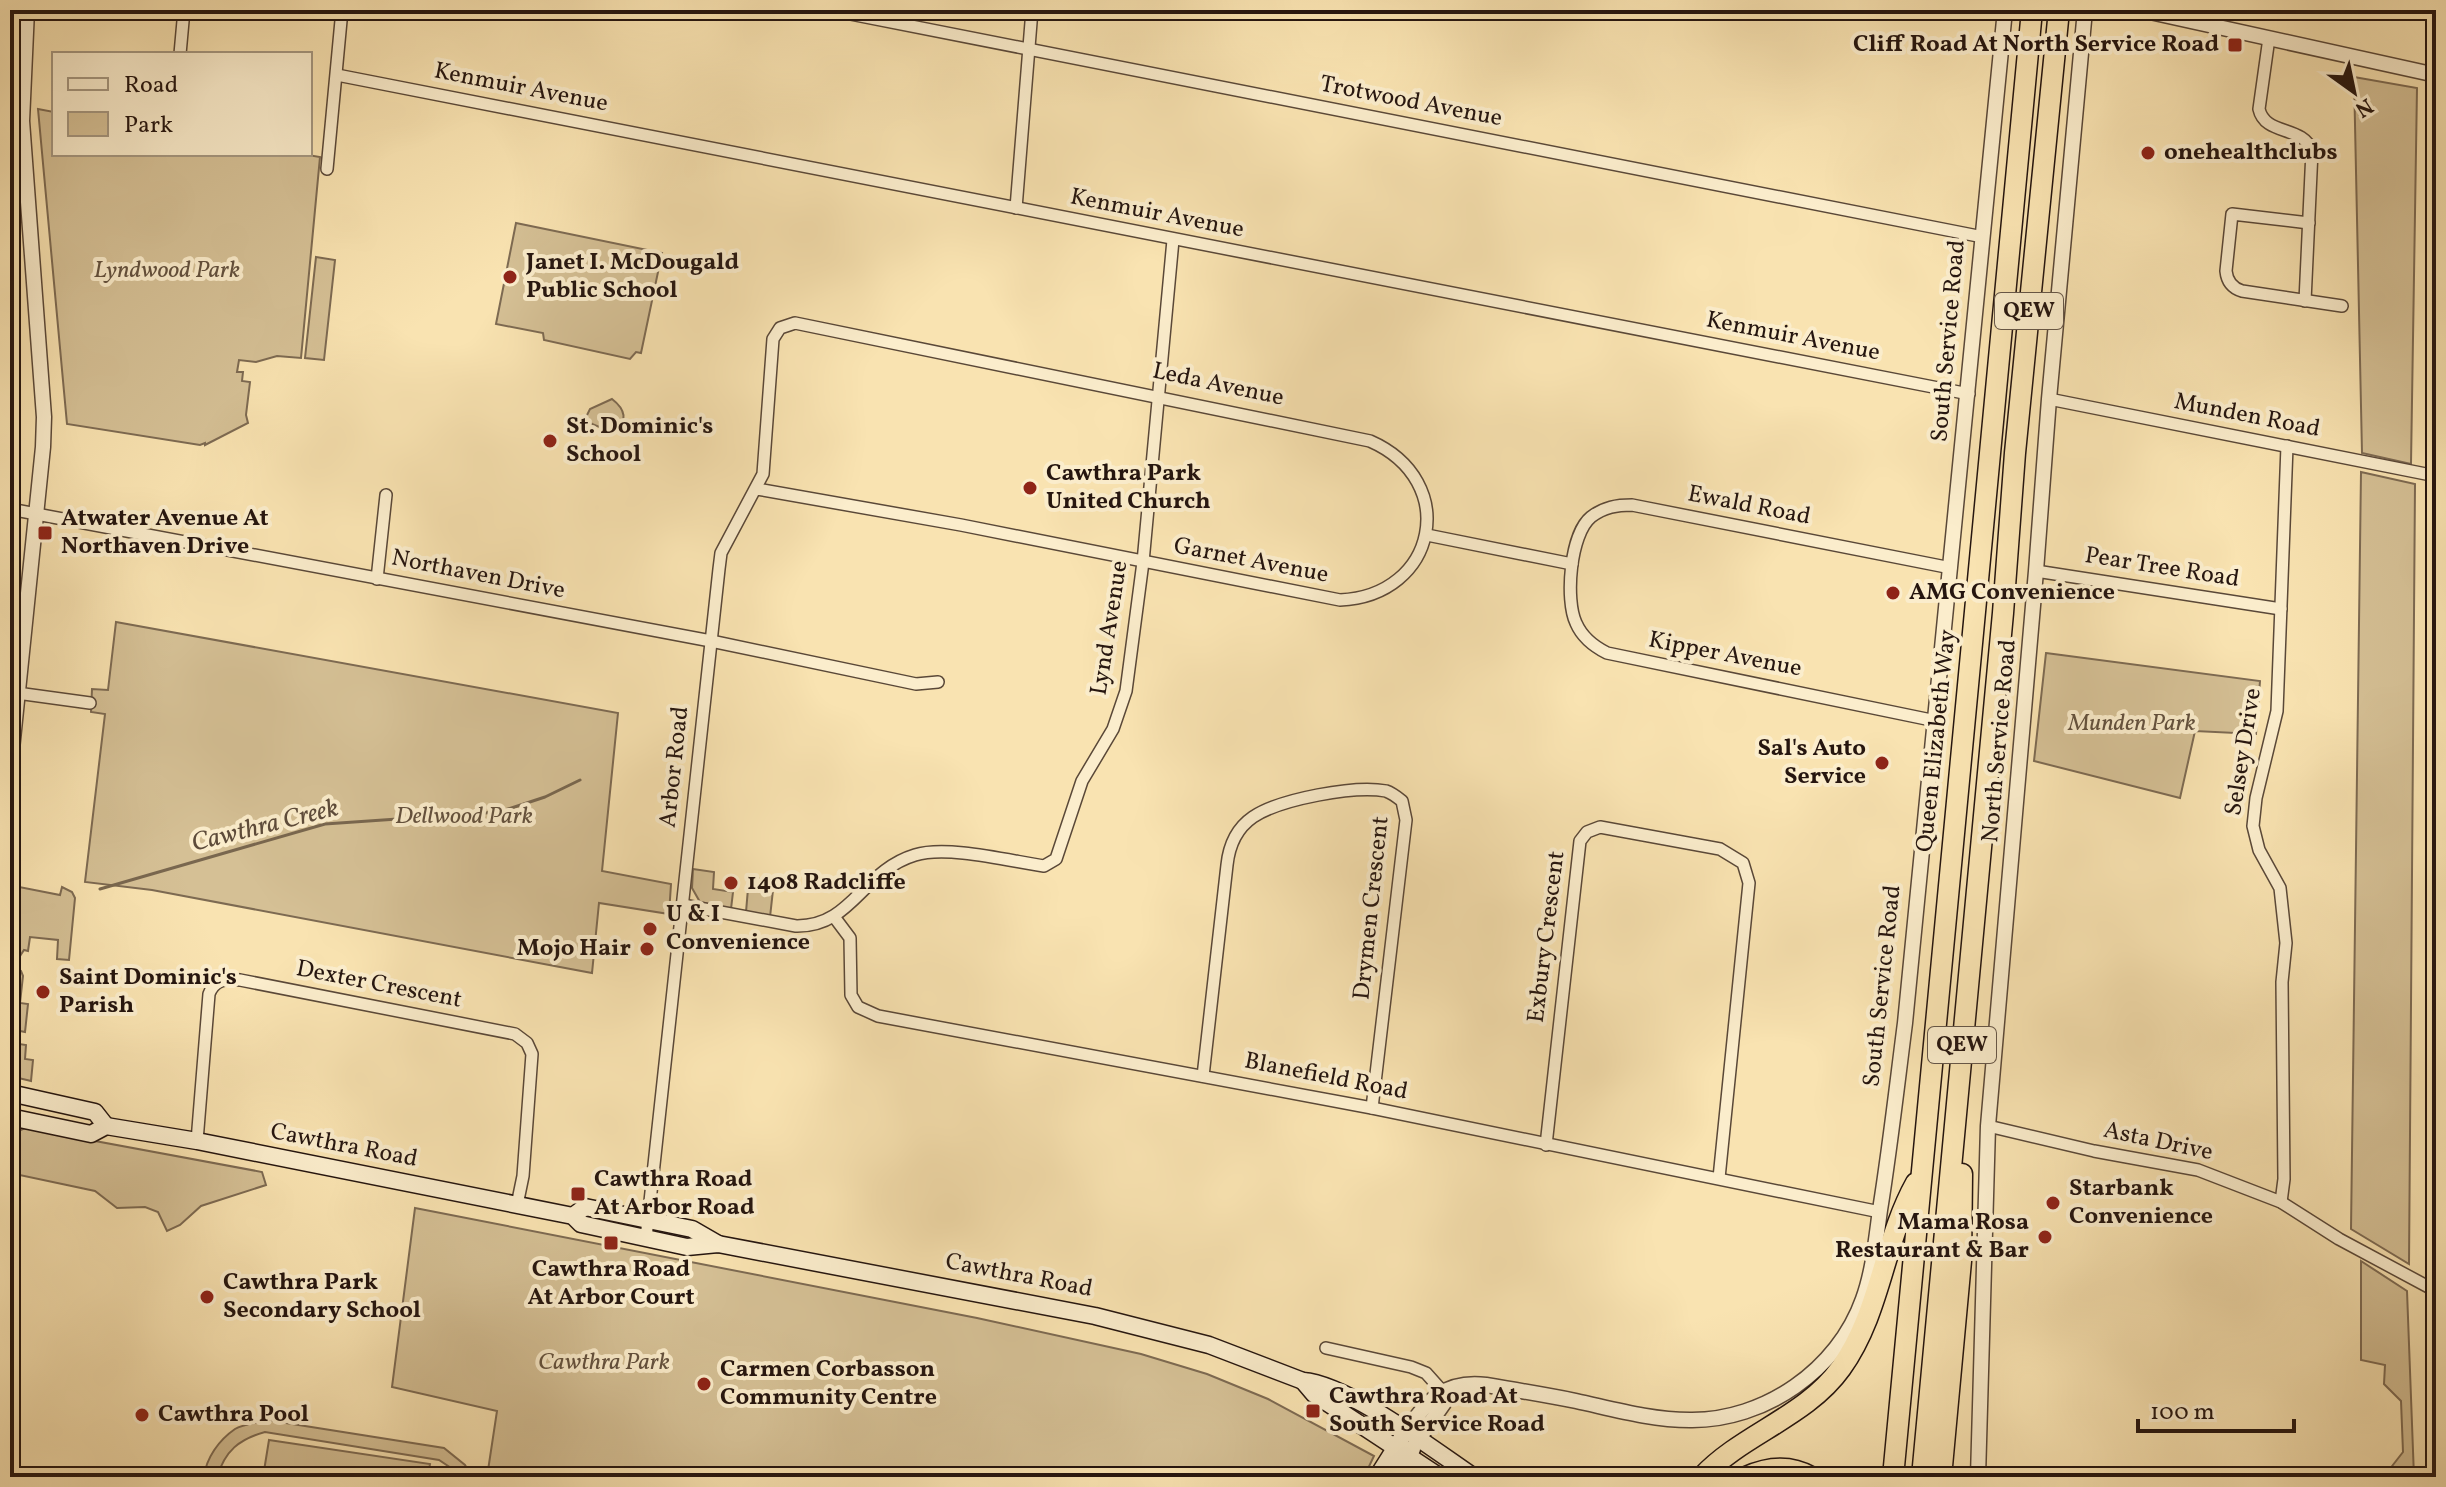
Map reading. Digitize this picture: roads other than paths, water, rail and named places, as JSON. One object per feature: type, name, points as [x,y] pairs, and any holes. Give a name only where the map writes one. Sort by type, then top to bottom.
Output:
[{"type":"highway","name":"Queen Elizabeth Way","points":[[1893,1477],[2032,10]]},
{"type":"highway","name":"QEW","points":[[1922,1477],[2003,613],[2015,453],[2059,10]]},
{"type":"highway","points":[[1941,1477],[1961,1261],[1964,1021]]},
{"type":"highway","points":[[1702,1477],[1721,1458],[1816,1395],[1839,1370],[1862,1334],[1876,1299],[1903,1206],[1920,1176]]},
{"type":"highway","points":[[1951,1366],[1954,1477]]},
{"type":"highway","points":[[1746,1477],[1775,1468],[1800,1471],[1811,1477]]},
{"type":"main road","name":"Cawthra Road","points":[[10,1093],[95,1112],[106,1126]]},
{"type":"main road","name":"Cawthra Road","points":[[10,1117],[91,1134],[106,1126],[197,1141],[573,1216],[581,1224],[687,1247],[718,1244],[1095,1316],[1209,1345],[1303,1381],[1319,1382],[1344,1394],[1474,1477]]},
{"type":"main road","name":"Cawthra Road","points":[[573,1216],[585,1207],[692,1229],[718,1244]]},
{"type":"main road","name":"Cawthra Road","points":[[1303,1381],[1314,1394],[1440,1477]]},
{"type":"main road","points":[[1377,1477],[1412,1436]]},
{"type":"main road","points":[[1392,1477],[1402,1451]]},
{"type":"street","points":[[10,769],[44,417],[16,105],[27,10]]},
{"type":"street","points":[[180,52],[184,10]]},
{"type":"street","points":[[327,169],[342,10]]},
{"type":"street","name":"Trotwood Avenue","points":[[830,10],[1983,237]]},
{"type":"street","points":[[1016,208],[1032,10]]},
{"type":"street","name":"South Service Road","points":[[1443,1392],[1463,1384],[1476,1384],[1628,1412],[1689,1420],[1725,1418],[1761,1406],[1799,1384],[1844,1337],[1864,1298],[1880,1212],[1905,1023],[2005,10]]},
{"type":"street","name":"North Service Road","points":[[1978,1477],[1988,1126],[2085,10]]},
{"type":"street","points":[[2141,10],[2436,75]]},
{"type":"street","points":[[2269,38],[2260,112],[2267,123],[2303,136],[2313,154],[2305,301]]},
{"type":"street","name":"Kenmuir Avenue","points":[[337,75],[1969,394]]},
{"type":"street","points":[[2309,223],[2232,214],[2226,271],[2232,285],[2242,291],[2342,306]]},
{"type":"street","name":"Lynd Avenue","points":[[835,918],[875,876],[917,854],[961,853],[1044,866],[1053,862],[1062,845],[1070,809],[1082,781],[1113,729],[1126,691],[1143,562],[1173,240]]},
{"type":"street","name":"Leda Avenue","points":[[795,323],[1354,436],[1385,447],[1407,467],[1425,501],[1427,535]]},
{"type":"street","name":"Arbor Road","points":[[646,1238],[721,553],[763,474],[773,339],[780,328],[795,323]]},
{"type":"street","name":"Munden Road","points":[[2049,399],[2436,476]]},
{"type":"street","name":"Selsey Drive","points":[[2281,1202],[2284,1179],[2282,982],[2286,943],[2280,888],[2259,850],[2253,826],[2256,798],[2277,711],[2287,446]]},
{"type":"street","name":"Garnet Avenue","points":[[757,489],[1324,598],[1354,599],[1380,590],[1400,577],[1414,560],[1427,535]]},
{"type":"street","points":[[377,579],[386,495]]},
{"type":"street","name":"Ewald Road","points":[[1572,564],[1580,534],[1592,516],[1613,506],[1632,505],[1951,568]]},
{"type":"street","name":"Northaven Drive","points":[[10,509],[711,641],[916,684],[938,682]]},
{"type":"street","points":[[1427,535],[1572,564]]},
{"type":"street","name":"Kipper Avenue","points":[[1572,564],[1572,614],[1576,625],[1584,637],[1607,653],[1936,721]]},
{"type":"street","name":"Pear Tree Road","points":[[2036,571],[2281,609]]},
{"type":"street","points":[[17,693],[90,703]]},
{"type":"street","name":"Drymen Crescent","points":[[1203,1076],[1227,865],[1235,837],[1255,816],[1291,801],[1332,793],[1388,792],[1402,801],[1406,820],[1372,1108]]},
{"type":"street","name":"Exbury Crescent","points":[[1546,1145],[1580,841],[1587,832],[1600,827],[1720,849],[1743,863],[1749,883],[1719,1178]]},
{"type":"street","points":[[683,905],[796,926],[809,926],[835,918]]},
{"type":"street","name":"Blanefield Road","points":[[835,918],[850,938],[851,995],[858,1007],[867,1013],[1372,1108],[1880,1212]]},
{"type":"street","name":"Dexter Crescent","points":[[197,1141],[209,994],[221,981],[240,980],[515,1034],[527,1043],[532,1054],[523,1176],[517,1205]]},
{"type":"street","name":"Asta Drive","points":[[1988,1126],[2094,1151],[2198,1170],[2281,1202],[2339,1239],[2436,1291]]},
{"type":"street","points":[[1326,1348],[1426,1373],[1443,1392],[1444,1403],[1412,1436]]},
{"type":"waterway","name":"Cawthra Creek","points":[[100,889],[325,824],[499,812],[545,797],[580,780]]},
{"type":"place","name":"Cliff Road At North Service Road","points":[[2235,45]]},
{"type":"place","name":"onehealthclubs","points":[[2148,153]]},
{"type":"place","name":"Janet I. McDougald Public School","points":[[510,277]]},
{"type":"place","name":"St. Dominic's School","points":[[550,441]]},
{"type":"place","name":"Cawthra Park United Church","points":[[1030,488]]},
{"type":"place","name":"Atwater Avenue At Northaven Drive","points":[[45,533]]},
{"type":"place","name":"AMG Convenience","points":[[1893,593]]},
{"type":"place","name":"Sal's Auto Service","points":[[1882,763]]},
{"type":"place","name":"1408 Radcliffe","points":[[731,883]]},
{"type":"place","name":"U & I Convenience","points":[[650,929]]},
{"type":"place","name":"Mojo Hair","points":[[647,949]]},
{"type":"place","name":"Saint Dominic's Parish","points":[[43,992]]},
{"type":"place","name":"Cawthra Road At Arbor Road","points":[[578,1194]]},
{"type":"place","name":"Starbank Convenience","points":[[2053,1203]]},
{"type":"place","name":"Mama Rosa Restaurant & Bar","points":[[2045,1237]]},
{"type":"place","name":"Cawthra Road At Arbor Court","points":[[611,1243]]},
{"type":"place","name":"Cawthra Park Secondary School","points":[[207,1297]]},
{"type":"place","name":"Carmen Corbasson Community Centre","points":[[704,1384]]},
{"type":"place","name":"Cawthra Road At South Service Road","points":[[1313,1411]]},
{"type":"place","name":"Cawthra Pool","points":[[142,1415]]},
{"type":"park label","name":"Lyndwood Park","points":[[167,271]]},
{"type":"park label","name":"Munden Park","points":[[2132,724]]},
{"type":"park label","name":"Dellwood Park","points":[[464,817]]},
{"type":"park label","name":"Cawthra Park","points":[[604,1363]]}]
